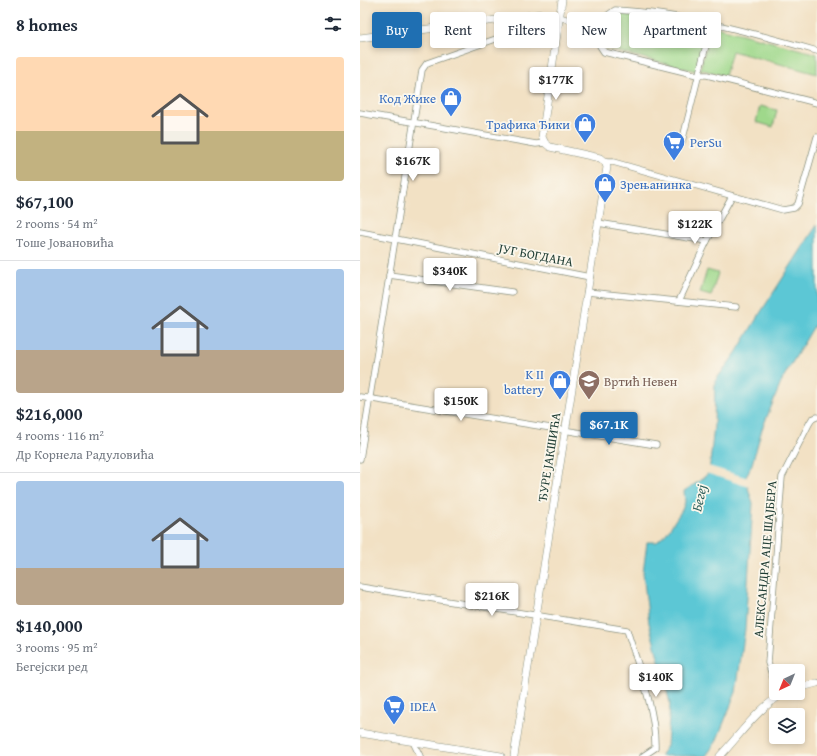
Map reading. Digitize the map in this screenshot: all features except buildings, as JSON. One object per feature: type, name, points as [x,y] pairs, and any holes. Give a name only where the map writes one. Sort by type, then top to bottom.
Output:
[{"type":"street","points":[[562,0],[559,17],[567,19]]},
{"type":"street","points":[[612,12],[615,10],[643,12]]},
{"type":"street","points":[[360,38],[494,20]]},
{"type":"street","points":[[721,27],[755,33],[817,51]]},
{"type":"street","points":[[360,458],[422,70],[427,64],[494,40]]},
{"type":"street","points":[[545,143],[542,133],[554,48]]},
{"type":"street","points":[[601,48],[604,52],[697,75],[707,75],[817,103]]},
{"type":"street","points":[[682,142],[697,75],[705,48]]},
{"type":"street","points":[[360,113],[536,144],[545,143],[554,148],[600,158],[605,162],[613,162],[783,210],[790,210],[798,204],[817,137]]},
{"type":"street","name":"ЂУРЕ ЈАКШИЋА","points":[[514,756],[607,167],[605,162]]},
{"type":"street","points":[[679,301],[707,241],[732,196]]},
{"type":"street","points":[[598,223],[707,241]]},
{"type":"street","name":"ЈУГ БОГДАНА","points":[[360,232],[590,277]]},
{"type":"street","points":[[389,276],[512,292]]},
{"type":"street","points":[[587,292],[736,307]]},
{"type":"street","points":[[360,398],[656,445]]},
{"type":"street","name":"АЛЕКСАНДРА АЦЕ ШАЈБЕРА","points":[[769,666],[768,663],[782,477],[809,424],[816,417]]},
{"type":"street","points":[[360,586],[626,630],[646,693],[655,739],[655,748],[643,756]]},
{"type":"street","points":[[805,686],[817,683]]},
{"type":"street","points":[[720,756],[756,717],[774,700]]},
{"type":"street","points":[[360,733],[501,756]]},
{"type":"street","points":[[413,742],[420,756]]},
{"type":"green space","points":[[621,14],[629,14],[629,48],[702,48],[696,71],[603,48],[621,48]]},
{"type":"green space","points":[[721,28],[817,54],[817,74],[732,51],[725,76],[700,69],[706,48],[721,48]]},
{"type":"green space","points":[[760,106],[777,110],[773,127],[756,122]]},
{"type":"green space","points":[[707,270],[718,273],[711,296],[700,293]]},
{"type":"water","name":"Бегеј","points":[[817,225],[817,321],[783,378],[762,429],[752,464],[745,479],[753,503],[745,629],[736,692],[716,742],[706,756],[660,756],[667,746],[670,703],[649,623],[643,573],[647,542],[657,542],[666,534],[682,510],[685,502],[684,491],[709,473],[714,426],[715,381],[736,353]]},
{"type":"pier","points":[[708,466],[748,478],[749,487],[706,473]]},
{"type":"place","name":"Код Жике","points":[[451,118]]},
{"type":"place","name":"Трафика Ђики","points":[[585,144]]},
{"type":"place","name":"PerSu","points":[[674,162]]},
{"type":"place","name":"Зрењанинка","points":[[605,204]]},
{"type":"place","name":"K II battery","points":[[560,400]]},
{"type":"place","name":"Вртић Невен","points":[[589,400]]},
{"type":"place","name":"IDEA","points":[[394,726]]}]
